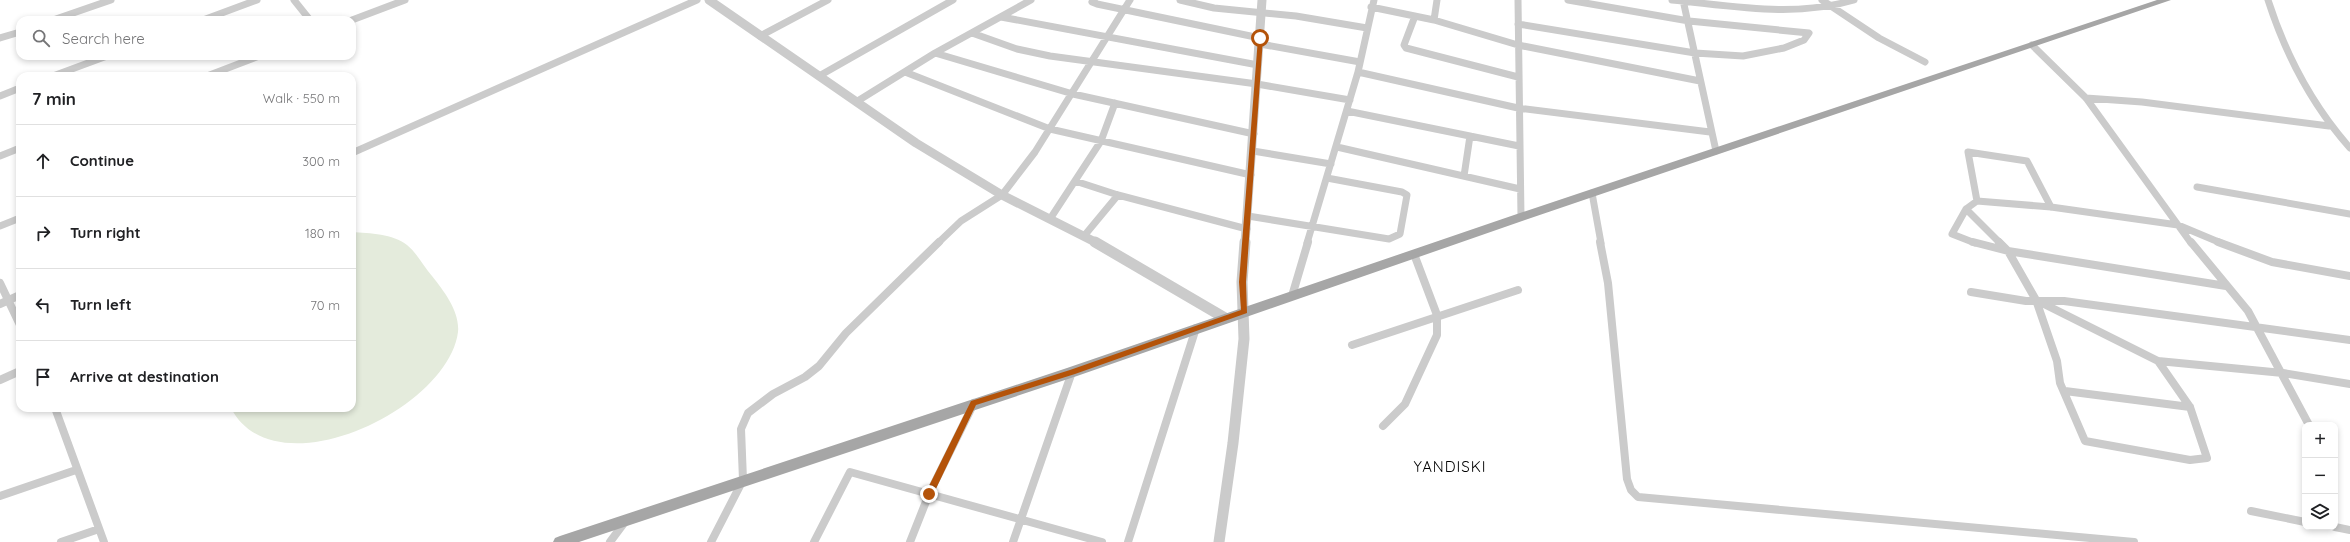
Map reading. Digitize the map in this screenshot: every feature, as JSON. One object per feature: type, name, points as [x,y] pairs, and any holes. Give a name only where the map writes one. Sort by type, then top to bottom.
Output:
[{"type":"main road","points":[[560,542],[974,403],[1072,372],[1520,217],[2166,0]]},
{"type":"street","points":[[65,16],[112,0]]},
{"type":"street","points":[[214,16],[257,0]]},
{"type":"street","points":[[294,0],[307,16]]},
{"type":"street","points":[[356,18],[405,0]]},
{"type":"street","points":[[356,151],[697,0]]},
{"type":"street","points":[[709,0],[916,143],[1002,195],[1084,236],[1225,318]]},
{"type":"street","points":[[760,36],[828,0]]},
{"type":"street","points":[[819,76],[953,0]]},
{"type":"street","points":[[856,102],[935,54],[1031,0]]},
{"type":"street","points":[[1094,0],[1092,2],[1098,4],[1360,62]]},
{"type":"street","points":[[711,542],[743,480],[741,429],[748,413],[773,394],[805,377],[819,366],[846,333],[961,221],[1002,195],[1050,129],[1073,94],[1130,0]]},
{"type":"street","points":[[1180,0],[1261,14],[1296,16],[1367,28]]},
{"type":"street","points":[[1219,542],[1234,443],[1244,339],[1242,282],[1253,151],[1262,0]]},
{"type":"street","points":[[1292,296],[1358,72],[1371,7],[1374,0]]},
{"type":"street","points":[[1434,20],[1438,0]]},
{"type":"street","points":[[1518,0],[1520,217]]},
{"type":"street","points":[[1518,24],[1695,53],[1743,56],[1784,48],[1804,40],[1809,34],[1802,31],[1689,21],[1568,0]]},
{"type":"street","points":[[1672,0],[1780,11],[1830,7],[1854,0]]},
{"type":"street","points":[[1822,0],[1830,7],[1879,38],[1925,62]]},
{"type":"street","points":[[2268,0],[2281,43],[2291,64],[2329,126],[2350,148]]},
{"type":"street","points":[[1683,1],[1689,21],[1710,132],[1716,151]]},
{"type":"street","points":[[1371,7],[1434,20],[1485,37],[1518,45],[1700,81]]},
{"type":"street","points":[[1415,16],[1404,45],[1406,48],[1518,77]]},
{"type":"street","points":[[1001,17],[1258,65]]},
{"type":"street","points":[[0,38],[16,33]]},
{"type":"street","points":[[972,33],[1017,49],[1092,62],[1257,84],[1350,100]]},
{"type":"street","points":[[2032,45],[2086,98],[2178,225],[2226,286],[2248,311],[2283,373],[2308,422]]},
{"type":"street","points":[[935,54],[1073,94],[1254,134]]},
{"type":"street","points":[[64,72],[96,60]]},
{"type":"street","points":[[217,72],[249,60]]},
{"type":"street","points":[[905,72],[1050,129],[1251,175]]},
{"type":"street","points":[[1358,72],[1518,108],[1710,132]]},
{"type":"street","points":[[0,96],[16,90]]},
{"type":"street","points":[[2086,98],[2142,102],[2329,126]]},
{"type":"street","points":[[1050,219],[1101,141],[1115,103]]},
{"type":"street","points":[[1347,111],[1519,146]]},
{"type":"street","points":[[1464,176],[1470,136]]},
{"type":"street","points":[[1337,147],[1520,188]]},
{"type":"street","points":[[0,156],[16,150]]},
{"type":"street","points":[[1253,151],[1331,164]]},
{"type":"street","points":[[1977,201],[1968,152],[2017,158],[2027,161],[2051,207]]},
{"type":"street","points":[[1248,216],[1389,239],[1400,234],[1407,195],[1402,192],[1327,178]]},
{"type":"street","points":[[1076,181],[1247,229]]},
{"type":"street","points":[[2197,187],[2350,214]]},
{"type":"street","points":[[1592,193],[1600,229],[1600,251],[1608,283],[1627,479],[1629,490],[1634,495],[1646,499],[2134,542]]},
{"type":"street","points":[[1084,236],[1118,194]]},
{"type":"street","points":[[2226,286],[2008,251],[1979,245],[1952,234],[1966,209],[1977,201],[2051,207],[2131,216],[2178,225],[2231,248],[2272,262],[2350,276]]},
{"type":"street","points":[[1966,209],[2008,251],[2036,300],[2057,361],[2060,383],[2065,391],[2085,441],[2190,460],[2207,458],[2190,407],[2158,361]]},
{"type":"street","points":[[0,226],[16,220]]},
{"type":"street","points":[[1383,426],[1405,404],[1437,335],[1437,316],[1414,254]]},
{"type":"street","points":[[0,283],[4,302],[16,319]]},
{"type":"street","points":[[1352,345],[1518,290]]},
{"type":"street","points":[[1971,292],[2036,300],[2064,301],[2257,326],[2350,340]]},
{"type":"street","points":[[4,302],[16,297]]},
{"type":"street","points":[[2036,300],[2158,361],[2283,373],[2350,384]]},
{"type":"street","points":[[1128,542],[1196,328]]},
{"type":"street","points":[[1013,542],[1072,372]]},
{"type":"street","points":[[0,380],[16,373]]},
{"type":"street","points":[[2065,391],[2190,407]]},
{"type":"street","points":[[910,542],[929,494],[974,403]]},
{"type":"street","points":[[56,412],[76,470],[104,542]]},
{"type":"street","points":[[0,496],[76,470]]},
{"type":"street","points":[[814,542],[850,472],[1102,542]]},
{"type":"street","points":[[2251,511],[2302,521]]},
{"type":"street","points":[[610,542],[628,519]]},
{"type":"street","points":[[2338,528],[2350,530]]},
{"type":"street","points":[[62,542],[99,529]]},
{"type":"green space","points":[[356,232],[388,236],[407,245],[441,288],[454,309],[458,324],[458,332],[447,361],[424,389],[393,412],[357,431],[319,441],[283,443],[253,432],[235,412],[356,412]]},
{"type":"district","name":"YANDISKI","points":[[1450,466]]},
{"type":"route","points":[[929,494],[974,403],[1072,372],[1244,312],[1242,282],[1260,38]]}]
